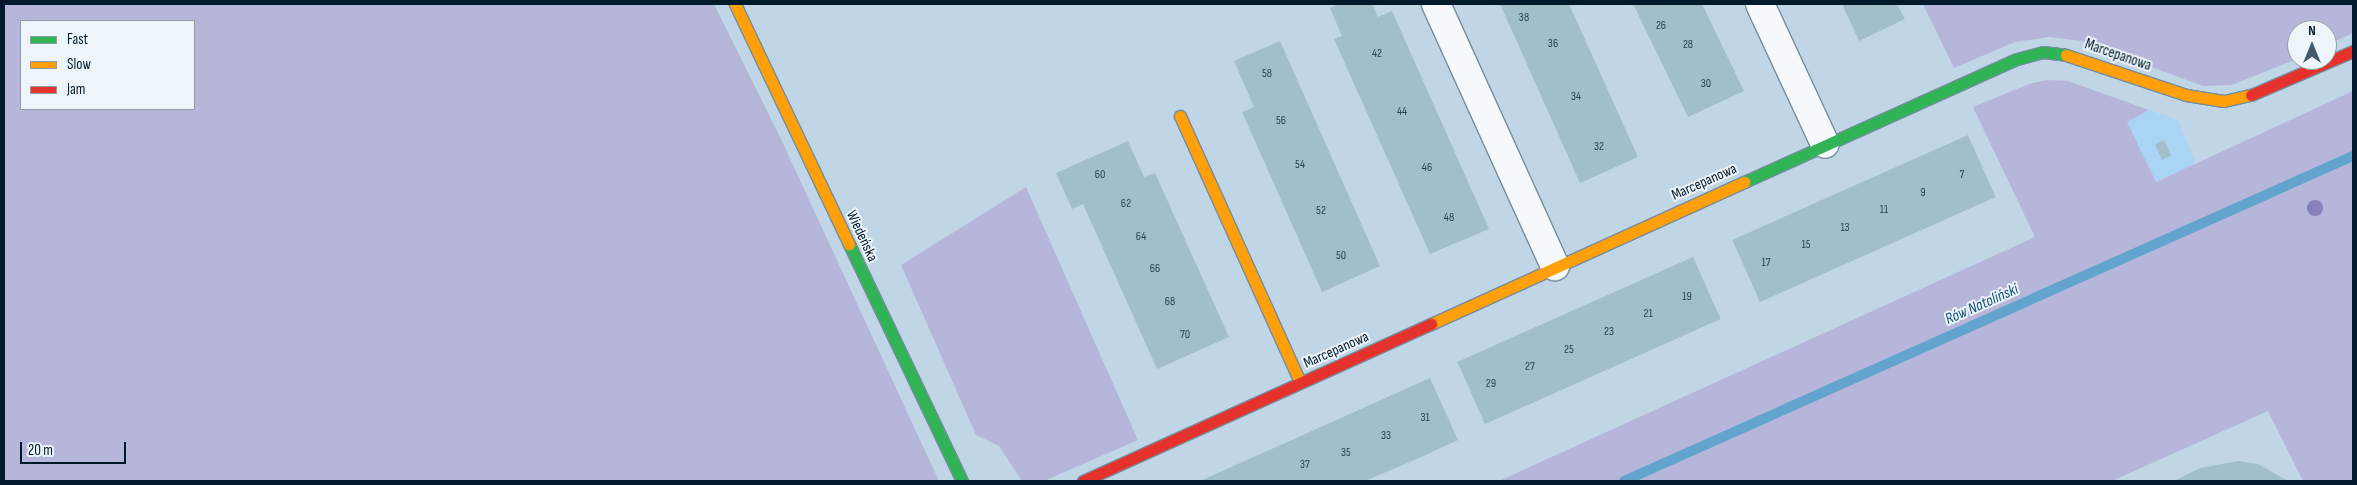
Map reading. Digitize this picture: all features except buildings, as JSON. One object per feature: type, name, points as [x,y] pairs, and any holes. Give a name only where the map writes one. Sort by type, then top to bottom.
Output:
[{"type":"street","name":"Wiedeńska","points":[[735,4],[962,481]]},
{"type":"street","points":[[1436,4],[1555,266]]},
{"type":"street","points":[[1760,4],[1825,144]]},
{"type":"street","name":"Marcepanowa","points":[[1083,481],[1825,144],[2017,59],[2044,52],[2076,56],[2186,95],[2224,101],[2263,92],[2353,51]]},
{"type":"street","points":[[1180,116],[1300,382]]},
{"type":"shaded area","points":[[4,4],[714,4],[781,139],[939,481],[4,481]]},
{"type":"shaded area","points":[[1923,4],[2353,4],[2353,33],[2337,40],[2337,20],[2287,20],[2287,63],[2232,85],[2203,86],[2081,41],[2049,37],[2015,42],[1954,68]]},
{"type":"shaded area","points":[[2047,80],[2068,81],[2149,110],[2127,122],[2156,182],[2353,91],[2353,481],[2303,481],[2268,411],[2112,481],[1499,481],[2035,237],[1973,107],[2029,84]]},
{"type":"shaded area","points":[[2149,110],[2178,120],[2196,164],[2155,182],[2127,122]]},
{"type":"shaded area","points":[[1026,187],[1138,440],[1044,481],[1022,481],[999,446],[976,435],[901,265]]},
{"type":"waterway","name":"Rów Natoliński","points":[[1624,481],[2353,156]]},
{"type":"traffic: fast","points":[[1744,182],[2017,59],[2043,52],[2066,55]]},
{"type":"traffic: fast","points":[[849,244],[962,481]]},
{"type":"traffic: slow","points":[[735,4],[849,244]]},
{"type":"traffic: slow","points":[[2066,55],[2186,95],[2224,101],[2251,95]]},
{"type":"traffic: slow","points":[[1180,116],[1300,382]]},
{"type":"traffic: slow","points":[[1431,324],[1744,182]]},
{"type":"traffic: jam","points":[[2251,95],[2353,51]]},
{"type":"traffic: jam","points":[[1083,481],[1431,324]]}]
